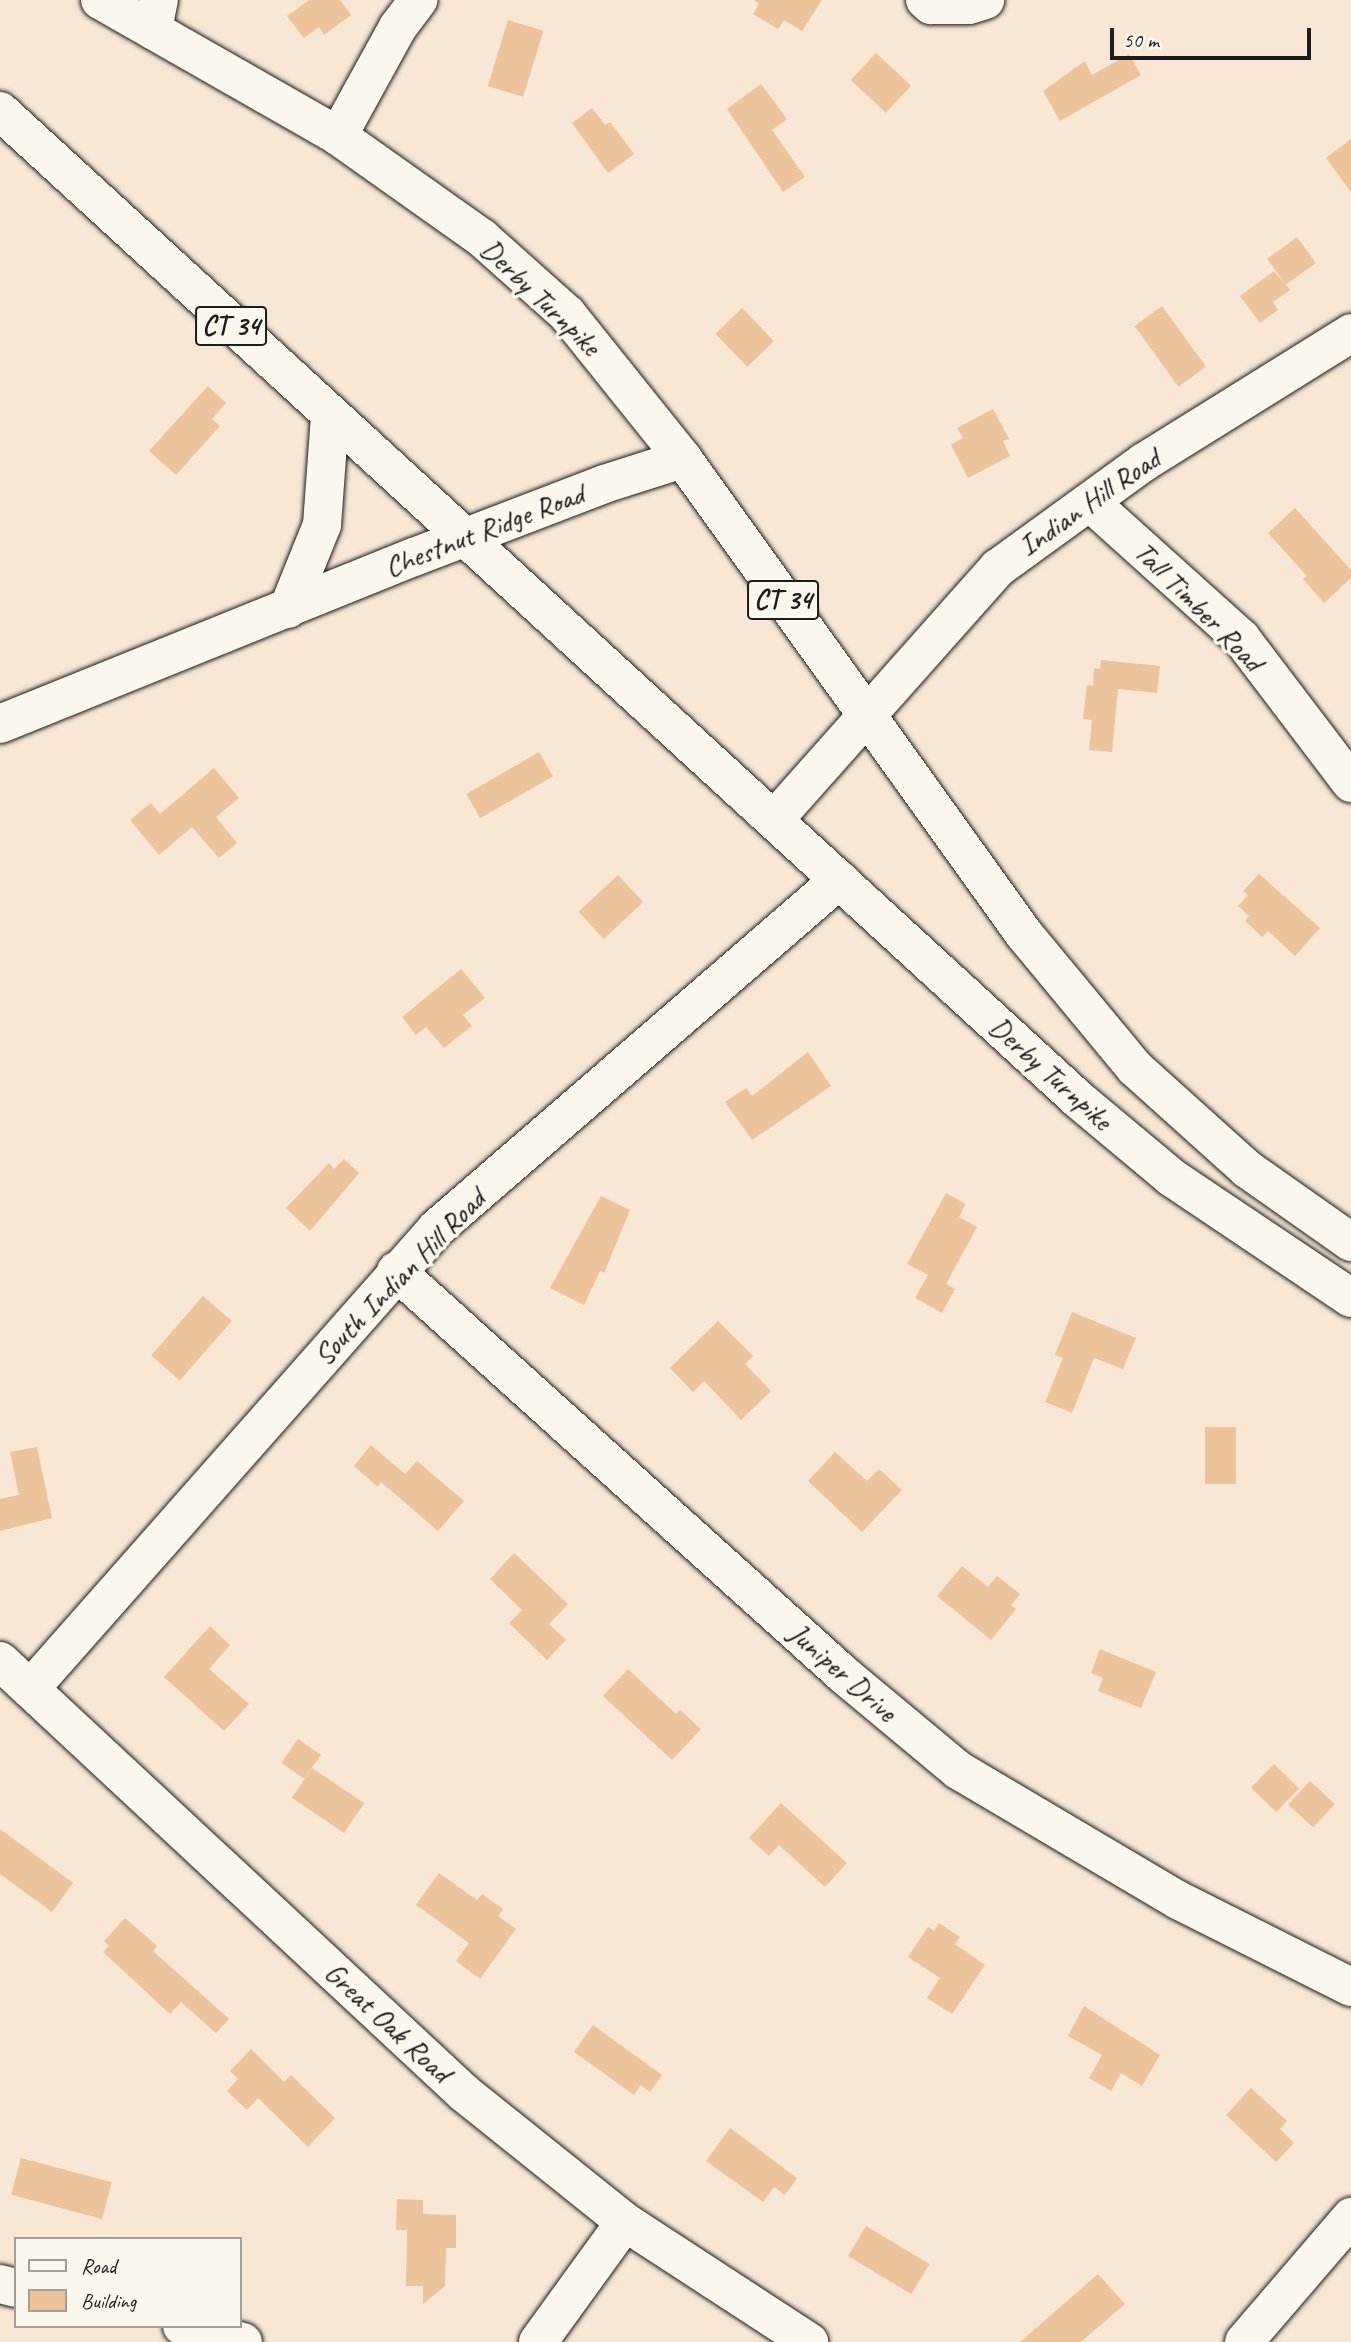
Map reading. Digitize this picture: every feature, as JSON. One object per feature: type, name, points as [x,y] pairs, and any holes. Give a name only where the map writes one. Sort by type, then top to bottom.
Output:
[{"type":"main road","name":"Derby Turnpike","points":[[100,0],[156,15],[338,136],[482,238],[567,314],[683,459],[866,718],[1024,934],[1135,1068],[1247,1169],[1351,1242]]},
{"type":"main road","points":[[338,136],[398,27],[418,0]]},
{"type":"main road","points":[[925,0],[931,5],[969,5],[985,0]]},
{"type":"main road","name":"Derby Turnpike","points":[[0,111],[330,417],[1079,1100],[1171,1177],[1351,1297]]},
{"type":"main road","name":"Indian Hill Road","points":[[866,718],[998,568],[1144,462],[1351,333]]},
{"type":"main road","points":[[288,609],[322,525],[330,417]]},
{"type":"main road","name":"Chestnut Ridge Road","points":[[0,724],[464,538],[683,459]]},
{"type":"main road","name":"Tall Timber Road","points":[[1091,503],[1241,638],[1351,783]]},
{"type":"main road","points":[[774,820],[866,718]]},
{"type":"main road","name":"South Indian Hill Road","points":[[30,1689],[396,1271],[437,1228],[839,880]]},
{"type":"main road","name":"Juniper Drive","points":[[396,1271],[844,1675],[958,1770],[1168,1895],[1351,1987]]},
{"type":"main road","name":"Great Oak Road","points":[[0,1661],[464,2093],[625,2222],[809,2342]]},
{"type":"main road","points":[[1244,2342],[1351,2217]]},
{"type":"main road","points":[[538,2342],[625,2222]]},
{"type":"main road","points":[[190,2328],[243,2342]]},
{"type":"building","points":[[309,0],[340,0],[351,15],[324,35],[319,27],[304,38],[287,16]]},
{"type":"building","points":[[754,0],[822,0],[802,31],[784,20],[778,29],[753,14],[759,4]]},
{"type":"building","points":[[508,20],[543,31],[523,97],[488,86]]},
{"type":"building","points":[[876,53],[911,86],[886,113],[851,80]]},
{"type":"building","points":[[1129,54],[1141,75],[1060,121],[1043,91],[1085,61],[1092,75]]},
{"type":"building","points":[[761,84],[787,119],[772,130],[805,177],[783,192],[727,109]]},
{"type":"building","points":[[592,108],[605,125],[610,122],[634,154],[608,173],[572,123]]},
{"type":"building","points":[[1351,139],[1351,192],[1326,158]]},
{"type":"building","points":[[1297,237],[1316,263],[1286,285],[1267,259]]},
{"type":"building","points":[[1274,271],[1290,290],[1273,302],[1278,310],[1260,323],[1240,296]]},
{"type":"building","points":[[1162,306],[1206,367],[1179,387],[1134,326]]},
{"type":"building","points":[[742,308],[774,341],[747,367],[715,334]]},
{"type":"building","points":[[208,386],[226,403],[212,419],[220,426],[176,475],[149,451]]},
{"type":"building","points":[[993,409],[1009,439],[1003,441],[1010,456],[968,478],[951,445],[963,438],[957,428]]},
{"type":"building","points":[[1295,508],[1351,570],[1351,578],[1324,603],[1303,579],[1307,576],[1268,533]]},
{"type":"building","points":[[1101,660],[1160,666],[1157,693],[1118,689],[1112,752],[1089,750],[1092,720],[1083,719],[1087,685],[1093,686],[1094,668],[1100,669]]},
{"type":"building","points":[[539,752],[553,776],[480,818],[466,794]]},
{"type":"building","points":[[214,768],[239,798],[216,817],[237,843],[219,858],[192,827],[159,855],[130,820],[151,803],[160,814]]},
{"type":"building","points":[[1259,874],[1320,928],[1295,956],[1268,931],[1262,937],[1245,921],[1249,916],[1238,906],[1248,895],[1243,891]]},
{"type":"building","points":[[618,875],[643,902],[604,939],[579,912]]},
{"type":"building","points":[[461,969],[485,998],[463,1015],[472,1026],[444,1048],[426,1027],[416,1035],[402,1017]]},
{"type":"building","points":[[808,1052],[831,1086],[752,1140],[725,1102],[746,1088],[752,1096]]},
{"type":"building","points":[[344,1159],[359,1173],[310,1231],[286,1208],[329,1163],[334,1169]]},
{"type":"building","points":[[946,1193],[966,1204],[959,1217],[977,1227],[946,1284],[955,1289],[942,1313],[915,1298],[928,1275],[907,1264]]},
{"type":"building","points":[[601,1196],[630,1210],[604,1273],[600,1271],[584,1305],[550,1288]]},
{"type":"building","points":[[203,1296],[232,1321],[180,1381],[151,1356]]},
{"type":"building","points":[[1072,1312],[1136,1338],[1123,1369],[1094,1358],[1072,1413],[1045,1402],[1063,1358],[1055,1355]]},
{"type":"building","points":[[718,1321],[753,1356],[745,1364],[771,1391],[741,1420],[704,1381],[693,1392],[670,1368]]},
{"type":"building","points":[[1205,1427],[1236,1427],[1236,1484],[1205,1484]]},
{"type":"building","points":[[371,1445],[405,1474],[417,1461],[464,1501],[438,1531],[381,1482],[378,1487],[354,1466]]},
{"type":"building","points":[[37,1447],[52,1518],[0,1531],[0,1499],[19,1495],[10,1452]]},
{"type":"building","points":[[835,1452],[867,1481],[879,1469],[902,1490],[862,1532],[808,1481]]},
{"type":"building","points":[[514,1553],[568,1604],[549,1624],[566,1640],[547,1660],[509,1623],[522,1610],[490,1579]]},
{"type":"building","points":[[962,1566],[988,1587],[997,1576],[1020,1594],[1011,1605],[1016,1609],[991,1640],[937,1596]]},
{"type":"building","points":[[210,1626],[230,1645],[209,1669],[249,1704],[224,1731],[164,1677]]},
{"type":"building","points":[[1100,1649],[1156,1672],[1141,1708],[1098,1691],[1103,1678],[1091,1673]]},
{"type":"building","points":[[628,1669],[676,1714],[680,1710],[701,1729],[672,1760],[603,1696]]},
{"type":"building","points":[[298,1739],[321,1755],[304,1779],[281,1763]]},
{"type":"building","points":[[1274,1764],[1299,1788],[1276,1812],[1251,1788]]},
{"type":"building","points":[[312,1768],[364,1803],[344,1833],[292,1798]]},
{"type":"building","points":[[1310,1781],[1335,1804],[1313,1828],[1288,1804]]},
{"type":"building","points":[[781,1803],[847,1863],[825,1887],[779,1845],[769,1856],[749,1838]]},
{"type":"building","points":[[0,1829],[73,1883],[52,1912],[0,1874]]},
{"type":"building","points":[[439,1873],[477,1900],[482,1894],[503,1909],[498,1916],[516,1929],[480,1979],[456,1961],[469,1943],[416,1905]]},
{"type":"building","points":[[125,1918],[157,1946],[153,1951],[229,2019],[216,2033],[181,2002],[170,2014],[103,1952],[109,1946],[104,1941]]},
{"type":"building","points":[[939,1923],[960,1937],[955,1944],[985,1965],[952,2014],[927,1998],[940,1978],[908,1957],[928,1927],[934,1931]]},
{"type":"building","points":[[1084,2006],[1160,2055],[1142,2086],[1121,2073],[1111,2091],[1089,2078],[1102,2055],[1068,2036]]},
{"type":"building","points":[[593,2025],[662,2075],[650,2092],[641,2085],[634,2095],[574,2052]]},
{"type":"building","points":[[251,2049],[284,2082],[291,2075],[335,2118],[308,2147],[258,2098],[247,2110],[227,2091],[238,2079],[230,2071]]},
{"type":"building","points":[[1251,2088],[1287,2121],[1280,2129],[1294,2143],[1276,2162],[1226,2115]]},
{"type":"building","points":[[730,2128],[797,2178],[785,2195],[774,2187],[763,2202],[706,2161]]},
{"type":"building","points":[[21,2158],[112,2182],[102,2219],[11,2195]]},
{"type":"building","points":[[397,2199],[423,2200],[423,2214],[456,2215],[456,2248],[446,2248],[445,2286],[423,2304],[423,2286],[406,2286],[407,2230],[396,2230]]},
{"type":"building","points":[[866,2226],[929,2264],[911,2294],[848,2256]]},
{"type":"building","points":[[1098,2274],[1125,2304],[1081,2342],[1020,2342]]}]
